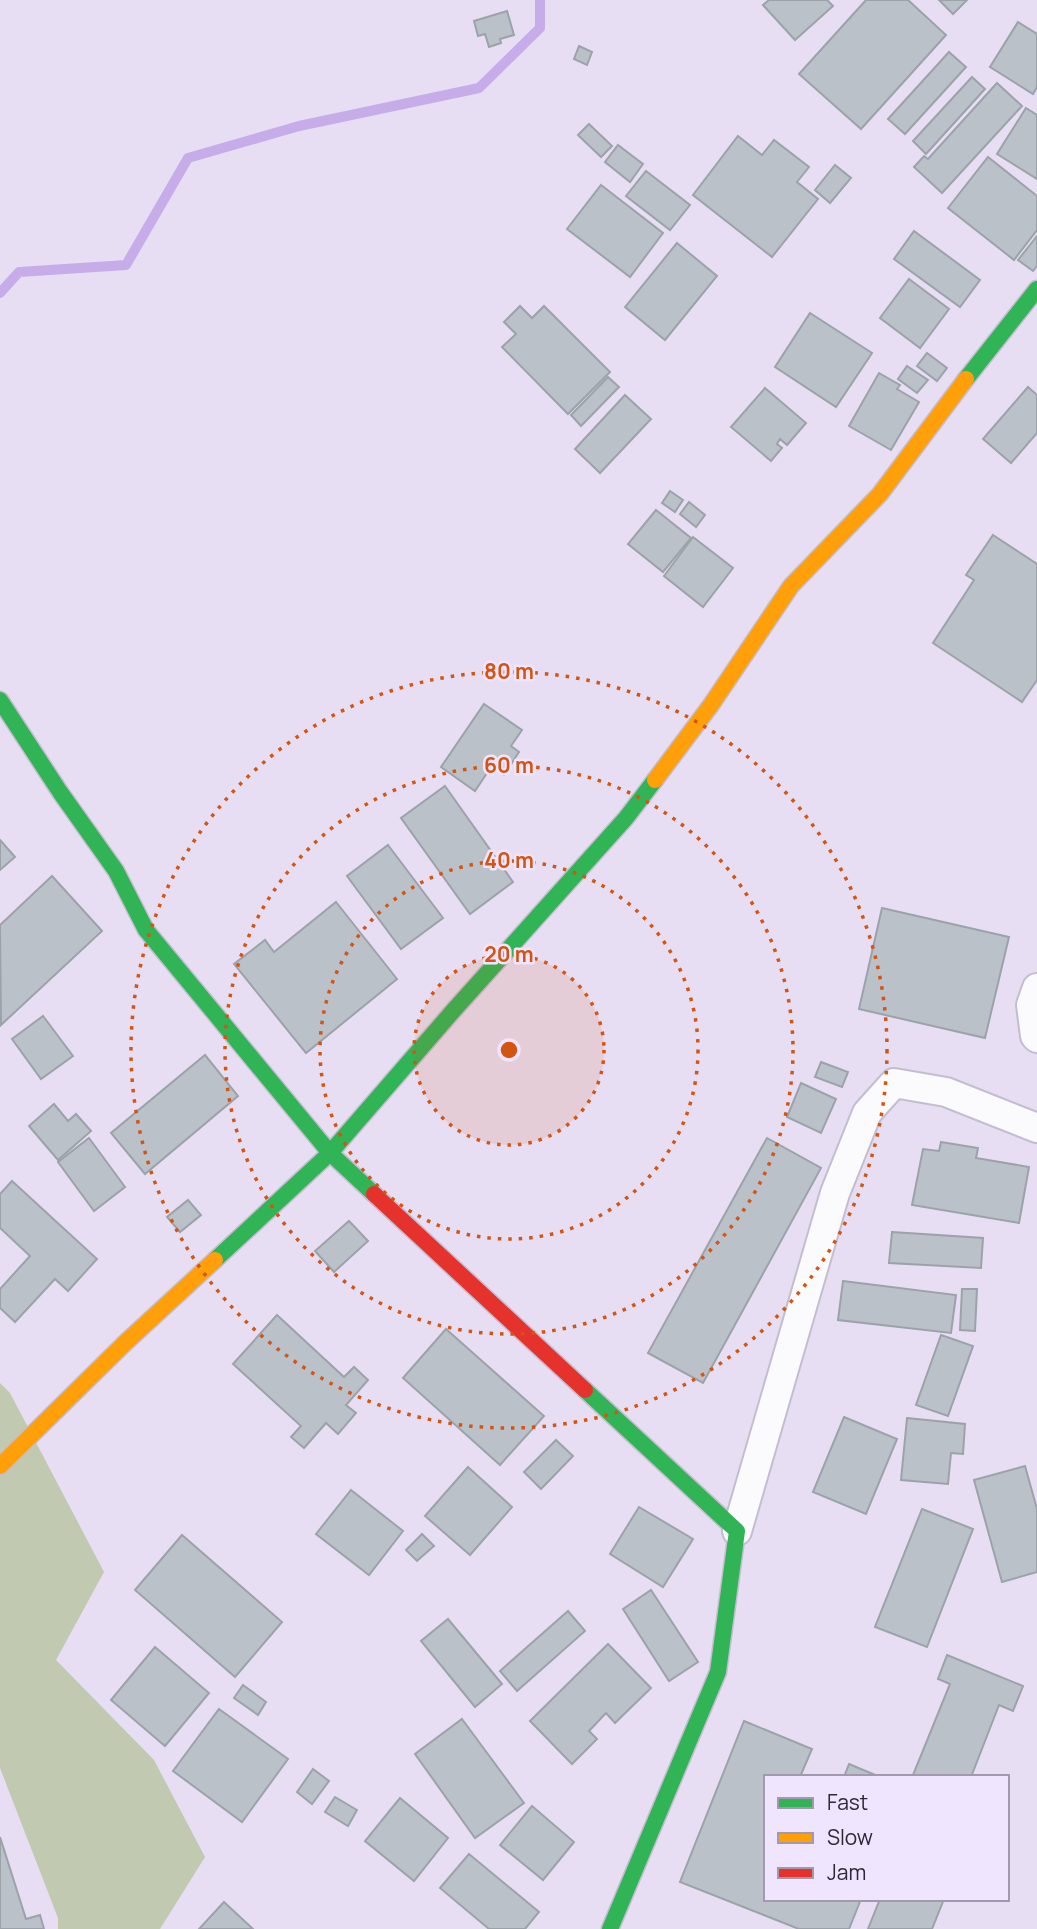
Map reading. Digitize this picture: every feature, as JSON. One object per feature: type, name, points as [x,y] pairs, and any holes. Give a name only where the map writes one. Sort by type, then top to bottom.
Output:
[{"type":"street","points":[[0,1466],[125,1343],[330,1153],[626,818],[711,705],[791,586],[880,494],[983,355],[1037,289]]},
{"type":"street","points":[[0,700],[116,871],[146,930],[330,1153],[737,1531]]},
{"type":"street","points":[[1037,988],[1031,1005],[1037,1038]]},
{"type":"street","points":[[610,1929],[718,1672],[737,1531],[835,1194],[867,1113],[894,1083],[946,1092],[1037,1128]]},
{"type":"green space","points":[[0,1383],[10,1393],[104,1572],[56,1660],[154,1760],[205,1857],[160,1929],[58,1929],[58,1918],[0,1768]]},
{"type":"building","points":[[769,0],[827,0],[833,6],[795,40],[763,5]]},
{"type":"building","points":[[866,0],[908,0],[946,35],[861,129],[799,74]]},
{"type":"building","points":[[939,0],[967,0],[953,14]]},
{"type":"building","points":[[507,11],[514,35],[500,39],[501,43],[489,47],[485,34],[478,36],[474,21]]},
{"type":"building","points":[[1018,22],[1037,34],[1037,87],[1033,94],[990,67]]},
{"type":"building","points":[[579,46],[592,52],[587,65],[574,59]]},
{"type":"building","points":[[949,52],[966,67],[905,134],[888,119]]},
{"type":"building","points":[[972,77],[985,89],[926,154],[913,141]]},
{"type":"building","points":[[997,83],[1022,106],[942,193],[914,167],[924,156],[928,159]]},
{"type":"building","points":[[1026,108],[1037,115],[1037,179],[997,154]]},
{"type":"building","points":[[589,124],[612,146],[601,157],[578,135]]},
{"type":"building","points":[[738,136],[762,155],[774,140],[809,167],[797,182],[818,199],[772,257],[693,195]]},
{"type":"building","points":[[618,145],[643,164],[630,182],[605,162]]},
{"type":"building","points":[[988,157],[1037,196],[1037,230],[1014,260],[948,208]]},
{"type":"building","points":[[835,165],[851,178],[830,203],[815,190]]},
{"type":"building","points":[[646,171],[690,205],[670,230],[626,196]]},
{"type":"building","points":[[601,185],[663,233],[630,277],[567,229]]},
{"type":"building","points":[[914,231],[980,280],[960,307],[894,259]]},
{"type":"building","points":[[1037,236],[1037,266],[1033,271],[1018,260]]},
{"type":"building","points":[[677,243],[717,276],[665,340],[625,307]]},
{"type":"building","points":[[909,279],[949,309],[920,348],[880,318]]},
{"type":"building","points":[[520,306],[532,318],[544,306],[610,372],[568,414],[502,347],[516,334],[504,322]]},
{"type":"building","points":[[810,313],[872,353],[836,407],[775,367]]},
{"type":"building","points":[[927,353],[947,368],[937,381],[917,366]]},
{"type":"building","points":[[907,366],[928,380],[917,393],[898,379]]},
{"type":"building","points":[[879,373],[900,385],[897,389],[919,402],[891,450],[849,426]]},
{"type":"building","points":[[608,377],[619,387],[581,426],[571,415]]},
{"type":"building","points":[[1028,387],[1037,395],[1037,433],[1011,463],[983,439]]},
{"type":"building","points":[[765,388],[806,423],[787,445],[780,439],[777,444],[782,448],[771,461],[731,427]]},
{"type":"building","points":[[625,395],[651,419],[600,473],[575,449]]},
{"type":"building","points":[[670,491],[683,500],[675,512],[662,503]]},
{"type":"building","points":[[689,502],[705,515],[696,527],[680,514]]},
{"type":"building","points":[[656,510],[691,538],[663,572],[628,544]]},
{"type":"building","points":[[993,535],[1037,564],[1037,680],[1022,702],[933,643],[974,580],[966,575]]},
{"type":"building","points":[[693,537],[733,568],[703,607],[664,576]]},
{"type":"building","points":[[484,704],[522,730],[511,746],[519,752],[504,775],[491,767],[475,791],[441,767]]},
{"type":"building","points":[[445,786],[513,882],[470,914],[401,818]]},
{"type":"building","points":[[0,840],[15,857],[0,870]]},
{"type":"building","points":[[388,845],[443,918],[401,949],[347,876]]},
{"type":"building","points":[[52,876],[102,931],[1,1025],[0,925]]},
{"type":"building","points":[[336,902],[397,979],[306,1053],[234,964],[265,940],[274,952]]},
{"type":"building","points":[[882,908],[1009,937],[985,1038],[859,1009]]},
{"type":"building","points":[[43,1016],[73,1056],[41,1079],[12,1039]]},
{"type":"building","points":[[205,1055],[238,1096],[145,1174],[111,1133]]},
{"type":"building","points":[[821,1062],[848,1072],[842,1087],[815,1077]]},
{"type":"building","points":[[801,1083],[836,1099],[821,1133],[787,1117]]},
{"type":"building","points":[[54,1104],[68,1121],[76,1114],[91,1131],[58,1160],[29,1126]]},
{"type":"building","points":[[89,1138],[125,1187],[94,1211],[58,1162]]},
{"type":"building","points":[[767,1138],[821,1168],[703,1383],[648,1353]]},
{"type":"building","points":[[941,1142],[978,1148],[976,1158],[1029,1167],[1019,1223],[912,1205],[923,1149],[939,1151]]},
{"type":"building","points":[[12,1181],[97,1259],[68,1291],[55,1279],[15,1322],[0,1308],[0,1289],[30,1256],[0,1228],[0,1194]]},
{"type":"building","points":[[188,1200],[201,1215],[180,1232],[167,1217]]},
{"type":"building","points":[[349,1221],[368,1241],[334,1272],[315,1251]]},
{"type":"building","points":[[892,1232],[983,1238],[981,1268],[889,1263]]},
{"type":"building","points":[[843,1281],[956,1295],[951,1333],[838,1320]]},
{"type":"building","points":[[962,1289],[977,1289],[975,1331],[960,1330]]},
{"type":"building","points":[[277,1315],[344,1377],[354,1367],[368,1380],[346,1405],[356,1413],[338,1434],[326,1423],[304,1448],[291,1437],[301,1426],[233,1364]]},
{"type":"building","points":[[446,1329],[544,1416],[500,1465],[403,1378]]},
{"type":"building","points":[[941,1335],[973,1346],[948,1416],[916,1405]]},
{"type":"building","points":[[844,1417],[897,1439],[866,1514],[813,1492]]},
{"type":"building","points":[[907,1418],[965,1424],[963,1454],[951,1453],[948,1484],[901,1480]]},
{"type":"building","points":[[556,1440],[573,1456],[541,1489],[524,1472]]},
{"type":"building","points":[[1025,1466],[1037,1509],[1037,1572],[1002,1582],[974,1480]]},
{"type":"building","points":[[468,1467],[512,1507],[470,1555],[425,1516]]},
{"type":"building","points":[[351,1490],[403,1531],[369,1575],[316,1534]]},
{"type":"building","points":[[639,1507],[693,1539],[663,1587],[610,1554]]},
{"type":"building","points":[[922,1509],[973,1529],[927,1647],[875,1627]]},
{"type":"building","points":[[422,1534],[434,1546],[417,1561],[406,1550]]},
{"type":"building","points":[[182,1535],[282,1622],[235,1677],[135,1590]]},
{"type":"building","points":[[651,1590],[698,1662],[669,1681],[623,1609]]},
{"type":"building","points":[[568,1611],[585,1631],[517,1691],[500,1671]]},
{"type":"building","points":[[448,1619],[502,1684],[475,1707],[421,1641]]},
{"type":"building","points":[[608,1644],[651,1688],[615,1723],[606,1713],[589,1731],[597,1739],[572,1764],[530,1721]]},
{"type":"building","points":[[155,1647],[209,1693],[165,1746],[111,1700]]},
{"type":"building","points":[[947,1655],[1023,1686],[1013,1711],[999,1705],[972,1775],[913,1775],[950,1684],[938,1679]]},
{"type":"building","points":[[243,1685],[266,1702],[258,1715],[234,1698]]},
{"type":"building","points":[[219,1709],[288,1759],[242,1822],[173,1771]]},
{"type":"building","points":[[462,1719],[524,1803],[475,1838],[415,1754]]},
{"type":"building","points":[[744,1721],[812,1749],[801,1775],[764,1775],[764,1901],[860,1901],[849,1929],[799,1929],[680,1882]]},
{"type":"building","points":[[849,1764],[875,1775],[845,1775]]},
{"type":"building","points":[[313,1769],[329,1781],[312,1804],[297,1792]]},
{"type":"building","points":[[335,1797],[357,1810],[348,1826],[325,1812]]},
{"type":"building","points":[[400,1798],[448,1838],[414,1881],[365,1841]]},
{"type":"building","points":[[532,1806],[574,1842],[543,1880],[500,1845]]},
{"type":"building","points":[[0,1837],[26,1919],[40,1915],[44,1929],[0,1929]]},
{"type":"building","points":[[469,1854],[539,1912],[525,1929],[489,1929],[440,1888]]},
{"type":"building","points":[[879,1901],[943,1901],[932,1929],[868,1929]]},
{"type":"building","points":[[224,1902],[253,1929],[199,1929]]},
{"type":"waterway","points":[[0,293],[19,272],[126,265],[188,158],[299,126],[479,88],[540,28],[540,0]]},
{"type":"traffic: fast","points":[[966,379],[1037,289]]},
{"type":"traffic: fast","points":[[0,700],[116,871],[146,930],[330,1153],[374,1194]]},
{"type":"traffic: fast","points":[[215,1260],[330,1153],[626,818],[655,780]]},
{"type":"traffic: fast","points":[[585,1390],[737,1531],[718,1672],[610,1929]]},
{"type":"traffic: slow","points":[[655,780],[711,705],[791,586],[880,494],[966,379]]},
{"type":"traffic: slow","points":[[0,1466],[125,1343],[215,1260]]},
{"type":"traffic: jam","points":[[374,1194],[585,1390]]}]
